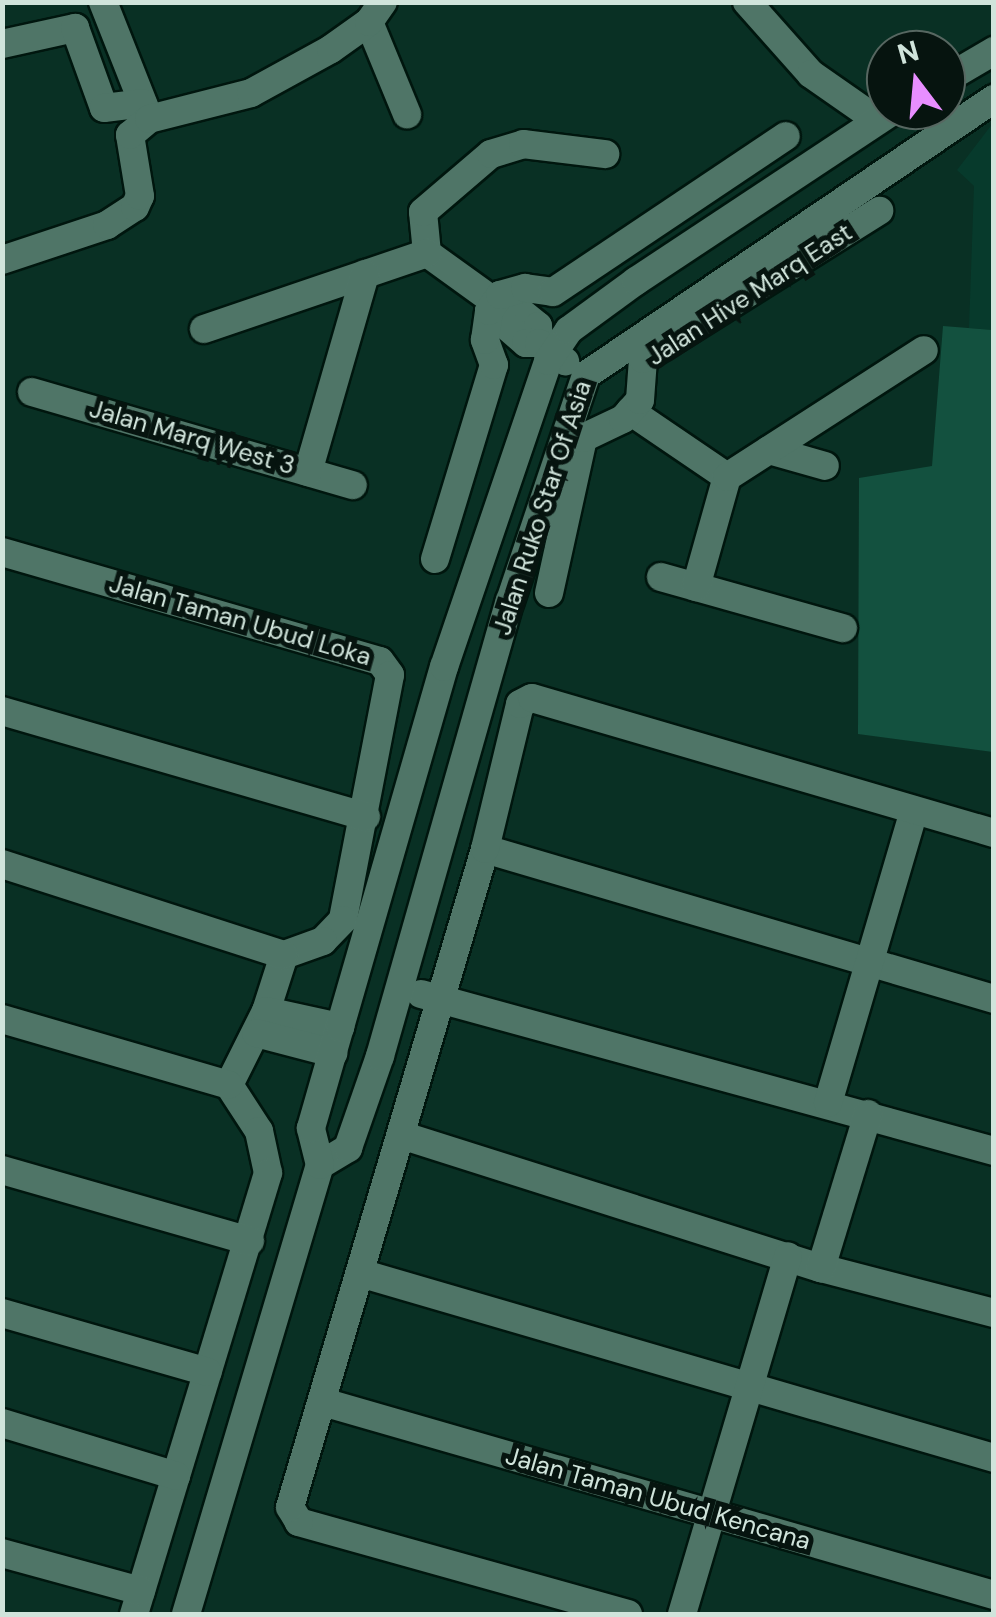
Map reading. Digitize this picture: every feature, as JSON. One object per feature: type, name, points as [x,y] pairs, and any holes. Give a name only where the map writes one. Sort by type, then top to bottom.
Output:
[{"type":"street","points":[[103,2],[146,111]]},
{"type":"street","points":[[747,2],[811,74],[866,104]]},
{"type":"street","points":[[2,44],[75,28],[104,108],[146,111],[251,93],[376,12],[407,114]]},
{"type":"street","points":[[966,67],[994,51]]},
{"type":"street","name":"Jalan Ruko Star Of Asia","points":[[866,128],[636,281],[546,348],[444,668],[311,1128],[320,1165],[348,1148],[380,1056],[510,600],[591,378],[914,148],[994,100]]},
{"type":"street","points":[[2,260],[107,225],[135,208],[140,196],[130,135],[146,111]]},
{"type":"street","points":[[435,558],[494,365],[486,340],[495,303],[524,288],[553,292],[786,136]]},
{"type":"street","points":[[606,154],[523,144],[491,154],[424,212],[427,253],[495,303],[538,326],[546,348],[591,378],[595,394],[631,410],[727,477]]},
{"type":"street","name":"Jalan Hive Marq East","points":[[631,410],[642,359],[879,210]]},
{"type":"street","points":[[204,329],[427,253]]},
{"type":"street","points":[[308,472],[364,274]]},
{"type":"street","points":[[696,587],[727,477],[924,350]]},
{"type":"street","name":"Jalan Marq West 3","points":[[32,392],[353,485]]},
{"type":"street","points":[[549,593],[583,438],[631,410]]},
{"type":"street","points":[[769,450],[825,466]]},
{"type":"street","name":"Jalan Taman Ubud Loka","points":[[2,552],[388,666],[366,817],[343,920],[323,941],[284,955]]},
{"type":"street","points":[[661,576],[842,628]]},
{"type":"street","points":[[628,1614],[299,1522],[290,1507],[401,1135],[437,998],[485,849],[517,710],[532,698],[994,832]]},
{"type":"street","points":[[2,710],[366,817]]},
{"type":"street","points":[[828,1103],[874,960],[914,810]]},
{"type":"street","points":[[485,849],[874,960],[994,999]]},
{"type":"street","points":[[2,864],[284,955],[261,1022],[229,1085]]},
{"type":"street","points":[[400,989],[994,1151]]},
{"type":"street","points":[[2,1019],[229,1085],[259,1132],[268,1173],[138,1602],[2,1553]]},
{"type":"street","points":[[261,1022],[336,1040],[380,1056]]},
{"type":"street","points":[[820,1268],[868,1114]]},
{"type":"street","points":[[401,1135],[820,1268],[994,1313]]},
{"type":"street","points":[[186,1614],[320,1165]]},
{"type":"street","points":[[2,1170],[250,1241]]},
{"type":"street","points":[[682,1614],[788,1256]]},
{"type":"street","points":[[360,1273],[994,1458]]},
{"type":"street","points":[[2,1313],[208,1372]]},
{"type":"street","name":"Jalan Taman Ubud Kencana","points":[[323,1402],[994,1596]]},
{"type":"street","points":[[2,1424],[176,1476]]},
{"type":"shaded area","points":[[993,123],[993,330],[969,328],[974,186],[957,170]]},
{"type":"shaded area","points":[[943,326],[993,330],[993,752],[858,734],[859,478],[932,466]]}]
